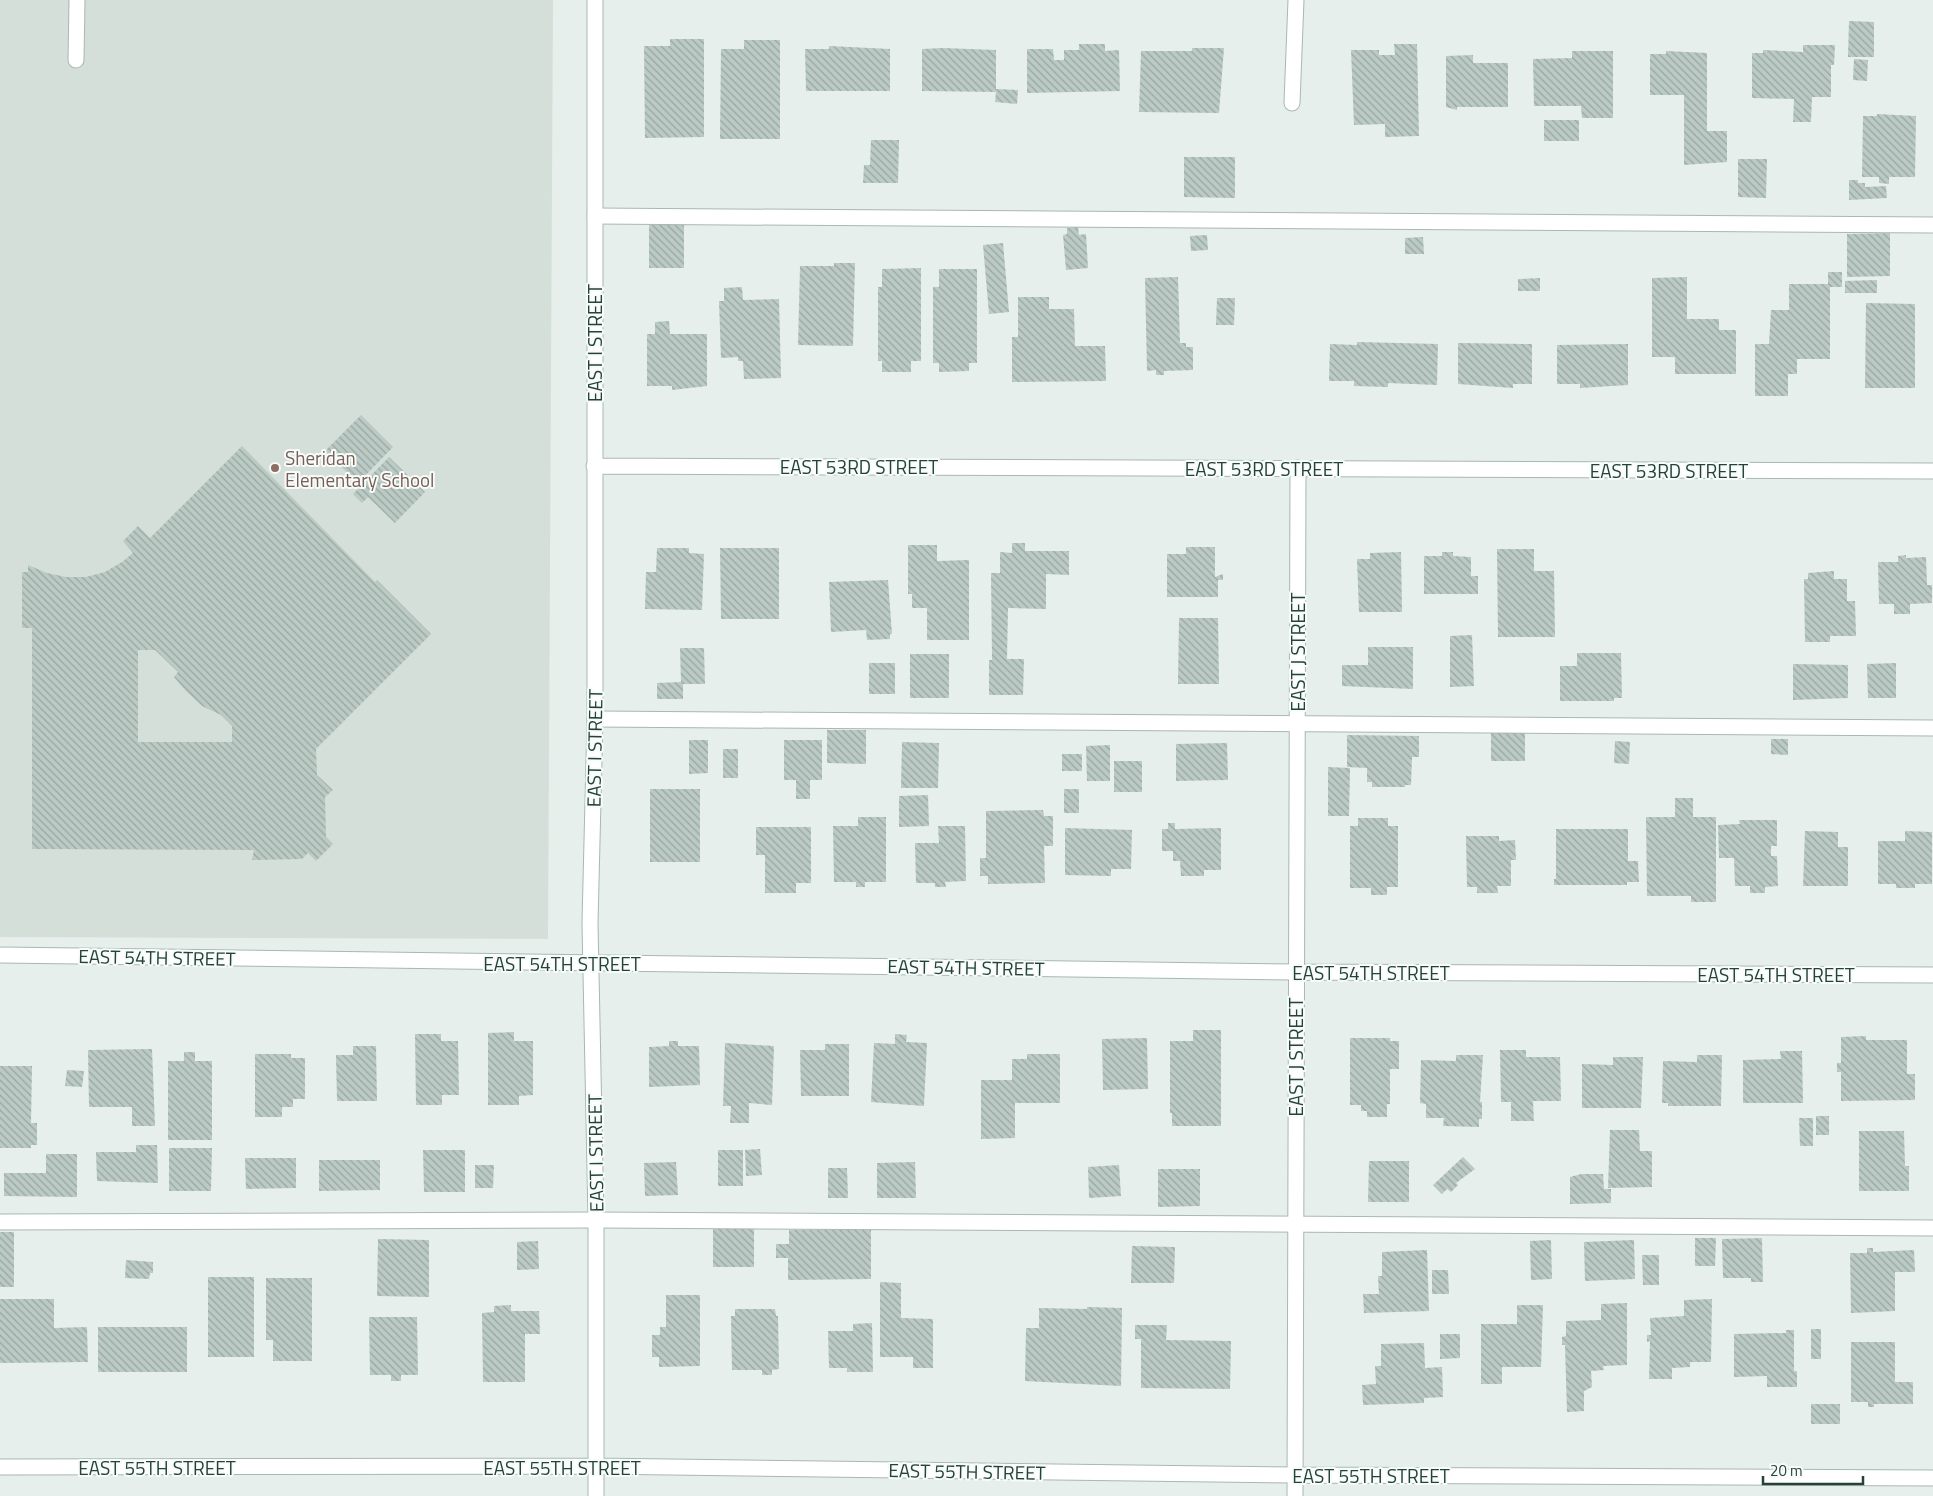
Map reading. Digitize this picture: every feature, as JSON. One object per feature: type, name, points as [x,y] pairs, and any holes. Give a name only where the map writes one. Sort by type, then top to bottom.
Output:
[{"type":"street","points":[[76,60],[78,0]]},
{"type":"street","name":"EAST I STREET","points":[[596,0],[595,719],[590,913],[596,1220],[596,1496]]},
{"type":"street","points":[[1292,103],[1296,0]]},
{"type":"street","points":[[595,216],[1933,225]]},
{"type":"street","name":"EAST 53RD STREET","points":[[594,466],[1933,471]]},
{"type":"street","name":"EAST J STREET","points":[[1295,1496],[1295,972],[1298,468]]},
{"type":"street","points":[[595,719],[1933,728]]},
{"type":"street","name":"EAST 54TH STREET","points":[[0,955],[1295,972],[1933,975]]},
{"type":"street","points":[[0,1222],[596,1220],[1933,1228]]},
{"type":"street","name":"EAST 55TH STREET","points":[[0,1467],[596,1466],[1296,1475],[1933,1478]]},
{"type":"shaded area","name":"Sheridan Elementary School","points":[[0,0],[553,0],[548,939],[0,937]]},
{"type":"building","points":[[1849,21],[1874,22],[1874,57],[1848,57]]},
{"type":"building","points":[[670,39],[704,39],[704,137],[645,138],[644,46],[670,46]]},
{"type":"building","points":[[744,40],[780,40],[780,139],[720,139],[721,49],[744,49]]},
{"type":"building","points":[[1079,44],[1105,44],[1105,51],[1119,50],[1120,91],[1027,93],[1027,49],[1053,49],[1054,60],[1064,60],[1064,50],[1079,50]]},
{"type":"building","points":[[1394,44],[1417,44],[1419,136],[1385,137],[1385,124],[1354,125],[1351,50],[1379,50],[1379,55],[1395,55]]},
{"type":"building","points":[[1803,45],[1835,45],[1834,65],[1831,65],[1831,97],[1812,97],[1811,122],[1793,122],[1794,99],[1752,98],[1752,53],[1763,53],[1763,50],[1803,52]]},
{"type":"building","points":[[829,46],[890,49],[890,91],[806,91],[805,49],[829,49]]},
{"type":"building","points":[[1192,48],[1224,48],[1219,113],[1139,112],[1141,51],[1192,51]]},
{"type":"building","points":[[922,49],[996,50],[996,89],[1018,90],[1017,104],[995,102],[996,92],[922,91]]},
{"type":"building","points":[[1572,51],[1613,51],[1613,118],[1582,118],[1581,106],[1534,106],[1533,59],[1572,58]]},
{"type":"building","points":[[1666,51],[1707,53],[1707,131],[1727,131],[1727,162],[1684,165],[1684,95],[1650,95],[1650,54],[1666,54]]},
{"type":"building","points":[[1473,55],[1473,63],[1508,63],[1508,107],[1457,107],[1457,110],[1446,107],[1446,56]]},
{"type":"building","points":[[1854,59],[1868,60],[1867,81],[1853,80]]},
{"type":"building","points":[[1877,114],[1916,116],[1915,177],[1889,177],[1889,184],[1879,183],[1879,177],[1862,177],[1863,116],[1877,116]]},
{"type":"building","points":[[1544,120],[1579,120],[1579,141],[1544,141]]},
{"type":"building","points":[[871,140],[899,140],[898,183],[863,183],[864,165],[870,165]]},
{"type":"building","points":[[1184,157],[1235,157],[1235,198],[1184,197]]},
{"type":"building","points":[[1738,159],[1767,159],[1766,198],[1738,197]]},
{"type":"building","points":[[1849,180],[1858,180],[1858,183],[1865,183],[1865,187],[1886,186],[1887,198],[1849,200]]},
{"type":"building","points":[[684,224],[684,268],[649,268],[649,225]]},
{"type":"building","points":[[1078,227],[1079,235],[1086,234],[1088,268],[1066,270],[1063,235],[1067,234],[1067,228]]},
{"type":"building","points":[[1890,233],[1890,276],[1847,277],[1847,234]]},
{"type":"building","points":[[1207,235],[1208,250],[1191,251],[1190,236]]},
{"type":"building","points":[[1423,237],[1424,254],[1405,254],[1405,238]]},
{"type":"building","points":[[1003,243],[1009,312],[989,314],[983,245]]},
{"type":"building","points":[[834,263],[855,263],[853,346],[798,345],[800,266],[834,266]]},
{"type":"building","points":[[921,268],[921,361],[911,361],[911,372],[882,372],[882,361],[878,361],[878,287],[882,287],[882,269]]},
{"type":"building","points":[[939,269],[977,269],[977,363],[969,363],[969,371],[939,372],[939,363],[933,363],[933,287],[939,287]]},
{"type":"building","points":[[1828,272],[1842,272],[1842,287],[1830,287],[1830,359],[1797,359],[1797,374],[1788,374],[1788,396],[1755,396],[1755,344],[1769,344],[1771,310],[1789,310],[1789,284],[1828,284]]},
{"type":"building","points":[[1178,277],[1180,343],[1186,343],[1186,347],[1193,347],[1193,370],[1164,371],[1164,375],[1156,375],[1156,370],[1147,371],[1145,278]]},
{"type":"building","points":[[1687,277],[1687,319],[1719,319],[1719,330],[1736,330],[1736,374],[1675,374],[1675,357],[1652,357],[1652,278]]},
{"type":"building","points":[[1540,278],[1540,291],[1518,291],[1518,279]]},
{"type":"building","points":[[1877,280],[1877,293],[1845,293],[1845,281]]},
{"type":"building","points":[[742,287],[743,300],[779,299],[781,378],[744,379],[743,361],[738,361],[738,357],[721,358],[719,301],[724,301],[724,288]]},
{"type":"building","points":[[1018,297],[1049,297],[1049,309],[1074,309],[1075,346],[1105,346],[1106,381],[1012,382],[1012,337],[1018,337]]},
{"type":"building","points":[[1217,298],[1235,298],[1234,325],[1216,325]]},
{"type":"building","points":[[1866,303],[1915,304],[1915,388],[1865,388]]},
{"type":"building","points":[[669,321],[670,334],[707,334],[707,386],[672,390],[672,386],[647,386],[647,334],[655,334],[655,322]]},
{"type":"building","points":[[1357,342],[1438,344],[1437,385],[1388,383],[1388,387],[1354,386],[1354,381],[1329,381],[1330,344],[1357,345]]},
{"type":"building","points":[[1458,343],[1532,344],[1532,384],[1513,384],[1513,388],[1458,384]]},
{"type":"building","points":[[1628,344],[1628,385],[1580,388],[1580,384],[1557,384],[1557,345]]},
{"type":"building","points":[[361,415],[393,447],[358,483],[325,451]]},
{"type":"building","points":[[242,446],[375,582],[377,580],[431,634],[316,749],[317,775],[333,790],[325,797],[326,837],[333,844],[316,861],[308,853],[302,859],[252,860],[254,850],[32,849],[32,628],[22,628],[22,572],[28,572],[28,565],[47,573],[66,577],[86,577],[105,572],[133,553],[123,541],[138,526],[150,538]],"holes":[[[138,650],[155,650],[178,672],[174,677],[185,690],[202,706],[221,715],[232,726],[232,742],[138,742]]]},
{"type":"building","points":[[389,457],[425,492],[395,523],[368,497],[362,503],[353,494]]},
{"type":"building","points":[[1012,543],[1025,543],[1025,551],[1069,551],[1069,575],[1046,574],[1046,609],[1008,608],[1007,659],[1024,659],[1023,695],[989,695],[989,660],[992,660],[991,573],[1000,573],[1000,552],[1012,553]]},
{"type":"building","points":[[908,545],[937,545],[937,561],[969,560],[969,640],[927,640],[927,608],[912,608],[912,594],[908,594]]},
{"type":"building","points":[[1186,547],[1215,547],[1215,577],[1223,574],[1223,580],[1218,580],[1218,597],[1167,597],[1167,554],[1186,554]]},
{"type":"building","points":[[657,548],[689,548],[689,553],[704,554],[702,610],[645,609],[646,572],[656,572]]},
{"type":"building","points":[[720,548],[779,548],[779,619],[721,619]]},
{"type":"building","points":[[1497,549],[1534,549],[1534,571],[1554,571],[1555,637],[1498,637]]},
{"type":"building","points":[[1401,552],[1402,612],[1359,612],[1357,559],[1370,559],[1370,553]]},
{"type":"building","points":[[1442,552],[1453,552],[1453,556],[1471,557],[1471,576],[1478,576],[1478,594],[1424,594],[1424,556],[1442,556]]},
{"type":"building","points":[[1906,555],[1906,558],[1926,557],[1927,585],[1932,585],[1932,603],[1910,604],[1910,614],[1894,614],[1894,604],[1879,604],[1878,562],[1898,562],[1898,556]]},
{"type":"building","points":[[1834,571],[1834,579],[1847,579],[1847,601],[1855,601],[1856,636],[1830,636],[1830,642],[1805,642],[1804,579],[1808,579],[1808,573]]},
{"type":"building","points":[[888,580],[892,634],[890,634],[890,639],[867,640],[866,630],[831,632],[829,582]]},
{"type":"building","points":[[1179,618],[1218,618],[1219,684],[1178,684]]},
{"type":"building","points":[[1472,635],[1474,686],[1450,687],[1450,636]]},
{"type":"building","points":[[1368,647],[1413,647],[1413,689],[1342,686],[1342,665],[1368,665]]},
{"type":"building","points":[[680,648],[704,648],[705,684],[683,684],[683,699],[657,699],[657,683],[681,682]]},
{"type":"building","points":[[1577,653],[1621,653],[1622,698],[1614,698],[1614,701],[1560,701],[1560,666],[1577,666]]},
{"type":"building","points":[[910,654],[949,654],[949,698],[910,698]]},
{"type":"building","points":[[869,663],[895,663],[895,694],[869,694]]},
{"type":"building","points":[[1896,663],[1896,698],[1868,698],[1867,664]]},
{"type":"building","points":[[1793,664],[1848,665],[1848,698],[1793,700]]},
{"type":"building","points":[[827,730],[866,730],[866,764],[827,763]]},
{"type":"building","points":[[1491,731],[1525,731],[1525,761],[1491,761]]},
{"type":"building","points":[[1347,735],[1419,736],[1419,757],[1412,757],[1411,785],[1405,785],[1405,787],[1372,787],[1372,782],[1367,782],[1367,768],[1347,767]]},
{"type":"building","points":[[1771,739],[1788,739],[1788,755],[1771,754]]},
{"type":"building","points":[[689,740],[708,740],[708,773],[689,774]]},
{"type":"building","points":[[784,740],[822,740],[822,780],[810,780],[810,799],[796,799],[796,780],[784,780]]},
{"type":"building","points":[[1615,741],[1630,742],[1629,764],[1614,763]]},
{"type":"building","points":[[902,742],[939,743],[938,788],[901,788]]},
{"type":"building","points":[[1227,743],[1228,780],[1176,781],[1176,744]]},
{"type":"building","points":[[1110,745],[1110,781],[1087,781],[1086,746]]},
{"type":"building","points":[[723,749],[738,749],[738,778],[723,778]]},
{"type":"building","points":[[1062,754],[1082,754],[1082,771],[1062,771]]},
{"type":"building","points":[[1114,761],[1142,761],[1142,792],[1114,792]]},
{"type":"building","points":[[1328,767],[1350,768],[1349,816],[1328,816]]},
{"type":"building","points":[[650,789],[700,789],[700,862],[650,862]]},
{"type":"building","points":[[1064,789],[1079,789],[1079,813],[1064,813]]},
{"type":"building","points":[[928,795],[929,826],[899,827],[899,796]]},
{"type":"building","points":[[1675,798],[1693,798],[1693,817],[1716,817],[1716,902],[1691,902],[1691,896],[1647,896],[1646,817],[1675,817]]},
{"type":"building","points":[[1043,810],[1044,816],[1053,816],[1053,846],[1044,846],[1045,883],[988,884],[988,876],[980,876],[980,858],[986,858],[986,811]]},
{"type":"building","points":[[858,817],[886,817],[886,882],[865,882],[865,887],[856,887],[856,882],[834,882],[833,826],[858,826]]},
{"type":"building","points":[[1358,818],[1388,818],[1388,826],[1398,826],[1398,887],[1387,887],[1387,895],[1371,895],[1371,888],[1350,888],[1350,826],[1358,826]]},
{"type":"building","points":[[1739,820],[1777,820],[1777,846],[1771,846],[1771,856],[1777,856],[1778,886],[1765,887],[1765,893],[1750,893],[1750,886],[1735,886],[1734,858],[1719,858],[1718,825],[1740,824]]},
{"type":"building","points":[[1168,823],[1175,823],[1175,829],[1221,828],[1221,870],[1204,870],[1204,876],[1181,876],[1180,861],[1173,861],[1173,851],[1162,851],[1162,829],[1168,829]]},
{"type":"building","points":[[938,826],[965,826],[966,881],[945,882],[946,887],[935,887],[935,883],[916,883],[915,843],[939,843]]},
{"type":"building","points":[[756,827],[811,827],[811,883],[796,883],[796,893],[765,893],[765,855],[756,855]]},
{"type":"building","points":[[1065,828],[1132,830],[1131,869],[1111,869],[1111,876],[1065,875]]},
{"type":"building","points":[[1556,829],[1628,829],[1628,861],[1638,861],[1639,882],[1627,882],[1627,885],[1554,885],[1554,879],[1556,879]]},
{"type":"building","points":[[1805,831],[1838,832],[1838,847],[1848,847],[1848,886],[1803,886]]},
{"type":"building","points":[[1905,831],[1932,832],[1932,884],[1915,884],[1915,888],[1896,888],[1896,884],[1878,884],[1878,841],[1905,841]]},
{"type":"building","points":[[1466,836],[1499,836],[1499,841],[1515,840],[1516,860],[1511,860],[1511,886],[1497,886],[1498,893],[1477,893],[1477,887],[1467,887]]},
{"type":"building","points":[[1193,1030],[1221,1030],[1221,1126],[1172,1126],[1172,1113],[1170,1113],[1170,1041],[1193,1041]]},
{"type":"building","points":[[514,1032],[514,1041],[533,1041],[533,1095],[519,1096],[519,1105],[488,1105],[488,1033]]},
{"type":"building","points":[[415,1034],[441,1034],[441,1041],[458,1041],[459,1095],[442,1095],[442,1105],[416,1105]]},
{"type":"building","points":[[895,1034],[907,1035],[906,1042],[927,1043],[924,1106],[871,1102],[874,1043],[895,1044]]},
{"type":"building","points":[[1866,1036],[1866,1040],[1907,1040],[1907,1074],[1915,1074],[1915,1100],[1841,1101],[1841,1072],[1837,1072],[1837,1063],[1841,1063],[1841,1037]]},
{"type":"building","points":[[1147,1038],[1148,1089],[1103,1090],[1102,1039]]},
{"type":"building","points":[[1350,1038],[1390,1038],[1390,1041],[1399,1041],[1399,1069],[1390,1069],[1390,1104],[1387,1104],[1387,1117],[1367,1117],[1367,1111],[1361,1111],[1361,1105],[1350,1105]]},
{"type":"building","points":[[669,1041],[678,1041],[678,1046],[699,1046],[700,1085],[649,1087],[649,1047],[669,1046]]},
{"type":"building","points":[[725,1043],[774,1046],[772,1105],[749,1103],[749,1123],[730,1123],[731,1106],[723,1106]]},
{"type":"building","points":[[825,1044],[849,1044],[849,1096],[801,1096],[800,1050],[825,1050]]},
{"type":"building","points":[[353,1046],[376,1046],[377,1101],[337,1101],[336,1055],[353,1055]]},
{"type":"building","points":[[152,1049],[155,1126],[132,1126],[132,1107],[89,1107],[88,1050]]},
{"type":"building","points":[[1500,1050],[1526,1050],[1526,1057],[1560,1057],[1561,1101],[1533,1101],[1534,1121],[1511,1121],[1511,1102],[1501,1102]]},
{"type":"building","points":[[1780,1051],[1802,1051],[1803,1103],[1743,1103],[1743,1060],[1781,1059]]},
{"type":"building","points":[[184,1052],[195,1052],[195,1061],[212,1061],[212,1140],[168,1140],[168,1061],[184,1061]]},
{"type":"building","points":[[255,1054],[291,1054],[291,1058],[305,1058],[305,1099],[293,1099],[293,1107],[282,1107],[282,1117],[255,1117]]},
{"type":"building","points":[[1027,1054],[1060,1054],[1060,1103],[1015,1103],[1015,1138],[981,1139],[981,1080],[1012,1080],[1012,1059],[1027,1059]]},
{"type":"building","points":[[1456,1055],[1483,1055],[1480,1102],[1482,1102],[1482,1119],[1479,1119],[1479,1127],[1443,1126],[1444,1118],[1426,1118],[1426,1104],[1420,1103],[1421,1060],[1456,1061]]},
{"type":"building","points":[[1697,1055],[1722,1055],[1721,1106],[1668,1106],[1668,1103],[1662,1103],[1663,1061],[1697,1062]]},
{"type":"building","points":[[1613,1057],[1643,1057],[1641,1108],[1582,1108],[1582,1064],[1613,1065]]},
{"type":"building","points":[[0,1066],[32,1066],[31,1123],[37,1123],[37,1145],[31,1145],[31,1148],[0,1148]]},
{"type":"building","points":[[67,1070],[84,1071],[82,1087],[65,1086]]},
{"type":"building","points":[[1816,1116],[1829,1116],[1829,1135],[1816,1135]]},
{"type":"building","points":[[1799,1118],[1813,1118],[1813,1146],[1800,1146]]},
{"type":"building","points":[[1610,1130],[1639,1130],[1640,1151],[1652,1151],[1652,1187],[1608,1188]]},
{"type":"building","points":[[1859,1131],[1904,1131],[1905,1166],[1909,1166],[1909,1191],[1859,1191]]},
{"type":"building","points":[[136,1145],[157,1145],[158,1183],[97,1181],[96,1152],[136,1152]]},
{"type":"building","points":[[169,1148],[212,1148],[211,1191],[169,1191]]},
{"type":"building","points":[[760,1149],[762,1175],[746,1176],[745,1150]]},
{"type":"building","points":[[423,1150],[465,1150],[465,1192],[424,1192]]},
{"type":"building","points":[[718,1150],[743,1150],[743,1186],[718,1186]]},
{"type":"building","points":[[46,1154],[77,1154],[77,1197],[4,1196],[4,1173],[46,1173]]},
{"type":"building","points":[[1463,1157],[1475,1169],[1456,1183],[1458,1185],[1451,1192],[1447,1189],[1442,1194],[1433,1185]]},
{"type":"building","points":[[245,1158],[296,1158],[296,1188],[246,1189]]},
{"type":"building","points":[[319,1160],[380,1160],[380,1190],[319,1191]]},
{"type":"building","points":[[1369,1161],[1409,1161],[1409,1202],[1368,1202]]},
{"type":"building","points":[[676,1162],[678,1195],[645,1196],[644,1163]]},
{"type":"building","points":[[915,1162],[916,1198],[877,1198],[877,1163]]},
{"type":"building","points":[[475,1165],[494,1165],[493,1188],[475,1188]]},
{"type":"building","points":[[1119,1165],[1121,1196],[1089,1198],[1088,1167]]},
{"type":"building","points":[[828,1168],[847,1168],[848,1198],[828,1198]]},
{"type":"building","points":[[1158,1169],[1200,1169],[1200,1206],[1158,1207]]},
{"type":"building","points":[[1581,1174],[1603,1174],[1604,1189],[1611,1189],[1611,1203],[1570,1204],[1570,1177]]},
{"type":"building","points":[[713,1228],[754,1228],[754,1267],[713,1267]]},
{"type":"building","points":[[789,1230],[871,1230],[871,1279],[788,1280],[788,1258],[776,1258],[776,1244],[789,1244]]},
{"type":"building","points":[[0,1232],[14,1232],[14,1287],[0,1287]]},
{"type":"building","points":[[1695,1238],[1716,1238],[1715,1266],[1695,1266]]},
{"type":"building","points":[[1762,1238],[1763,1282],[1751,1282],[1751,1278],[1723,1278],[1722,1239]]},
{"type":"building","points":[[378,1239],[429,1240],[429,1297],[377,1296]]},
{"type":"building","points":[[1551,1240],[1552,1279],[1531,1280],[1530,1241]]},
{"type":"building","points":[[1634,1240],[1635,1279],[1585,1281],[1584,1242]]},
{"type":"building","points":[[538,1241],[539,1269],[517,1270],[517,1242]]},
{"type":"building","points":[[1132,1246],[1175,1247],[1174,1283],[1131,1283]]},
{"type":"building","points":[[1867,1248],[1873,1248],[1873,1252],[1914,1250],[1915,1272],[1895,1272],[1895,1311],[1851,1313],[1850,1253],[1867,1253]]},
{"type":"building","points":[[1427,1250],[1429,1311],[1364,1313],[1363,1294],[1379,1294],[1378,1276],[1382,1276],[1382,1252]]},
{"type":"building","points":[[1642,1255],[1659,1255],[1659,1285],[1643,1285]]},
{"type":"building","points":[[126,1260],[153,1262],[153,1273],[150,1273],[149,1279],[125,1278]]},
{"type":"building","points":[[1432,1270],[1448,1270],[1449,1294],[1432,1294]]},
{"type":"building","points":[[208,1277],[254,1277],[254,1357],[208,1357]]},
{"type":"building","points":[[266,1278],[312,1278],[312,1361],[273,1361],[273,1340],[266,1340]]},
{"type":"building","points":[[880,1282],[901,1283],[901,1318],[933,1319],[933,1368],[913,1368],[913,1357],[880,1357]]},
{"type":"building","points":[[666,1295],[700,1295],[700,1366],[659,1367],[659,1357],[652,1357],[652,1335],[660,1335],[660,1327],[666,1327]]},
{"type":"building","points":[[0,1299],[54,1299],[54,1328],[87,1327],[88,1362],[0,1363]]},
{"type":"building","points":[[1712,1299],[1711,1362],[1690,1362],[1690,1367],[1672,1368],[1672,1379],[1649,1379],[1650,1341],[1647,1342],[1647,1335],[1651,1335],[1650,1318],[1684,1316],[1684,1300]]},
{"type":"building","points":[[1627,1303],[1627,1365],[1603,1366],[1604,1370],[1591,1371],[1592,1387],[1584,1391],[1584,1411],[1567,1412],[1565,1345],[1562,1345],[1562,1337],[1566,1336],[1566,1321],[1601,1320],[1601,1304]]},
{"type":"building","points":[[511,1305],[511,1311],[539,1311],[540,1334],[525,1334],[525,1382],[483,1382],[482,1313],[494,1312],[494,1306]]},
{"type":"building","points":[[1517,1305],[1543,1305],[1541,1367],[1502,1367],[1502,1384],[1481,1384],[1481,1324],[1517,1324]]},
{"type":"building","points":[[1087,1307],[1122,1308],[1121,1386],[1025,1381],[1026,1328],[1039,1328],[1039,1308],[1087,1309]]},
{"type":"building","points":[[735,1309],[775,1309],[776,1316],[778,1316],[779,1369],[772,1370],[772,1375],[762,1375],[762,1370],[732,1370],[731,1316],[735,1316]]},
{"type":"building","points":[[369,1317],[417,1317],[418,1375],[401,1375],[401,1381],[391,1381],[391,1375],[370,1375]]},
{"type":"building","points":[[872,1323],[873,1372],[847,1372],[847,1368],[829,1368],[828,1331],[853,1331],[853,1324]]},
{"type":"building","points":[[1135,1325],[1167,1325],[1166,1340],[1231,1341],[1230,1389],[1141,1388],[1141,1339],[1135,1339]]},
{"type":"building","points":[[98,1327],[187,1327],[187,1372],[98,1372]]},
{"type":"building","points":[[1811,1329],[1821,1329],[1821,1359],[1811,1359]]},
{"type":"building","points":[[1786,1330],[1794,1330],[1794,1371],[1797,1371],[1797,1387],[1767,1387],[1767,1376],[1734,1377],[1734,1334],[1786,1333]]},
{"type":"building","points":[[1440,1334],[1460,1334],[1460,1358],[1440,1359]]},
{"type":"building","points":[[1851,1342],[1895,1342],[1895,1382],[1913,1382],[1913,1404],[1874,1404],[1874,1407],[1868,1407],[1868,1402],[1851,1402]]},
{"type":"building","points":[[1424,1343],[1425,1368],[1442,1367],[1443,1397],[1424,1398],[1424,1403],[1363,1405],[1362,1385],[1376,1384],[1375,1366],[1381,1366],[1381,1344]]},
{"type":"building","points":[[1811,1404],[1840,1404],[1840,1424],[1811,1424]]},
{"type":"place","name":"Sheridan Elementary School","points":[[275,468]]}]
